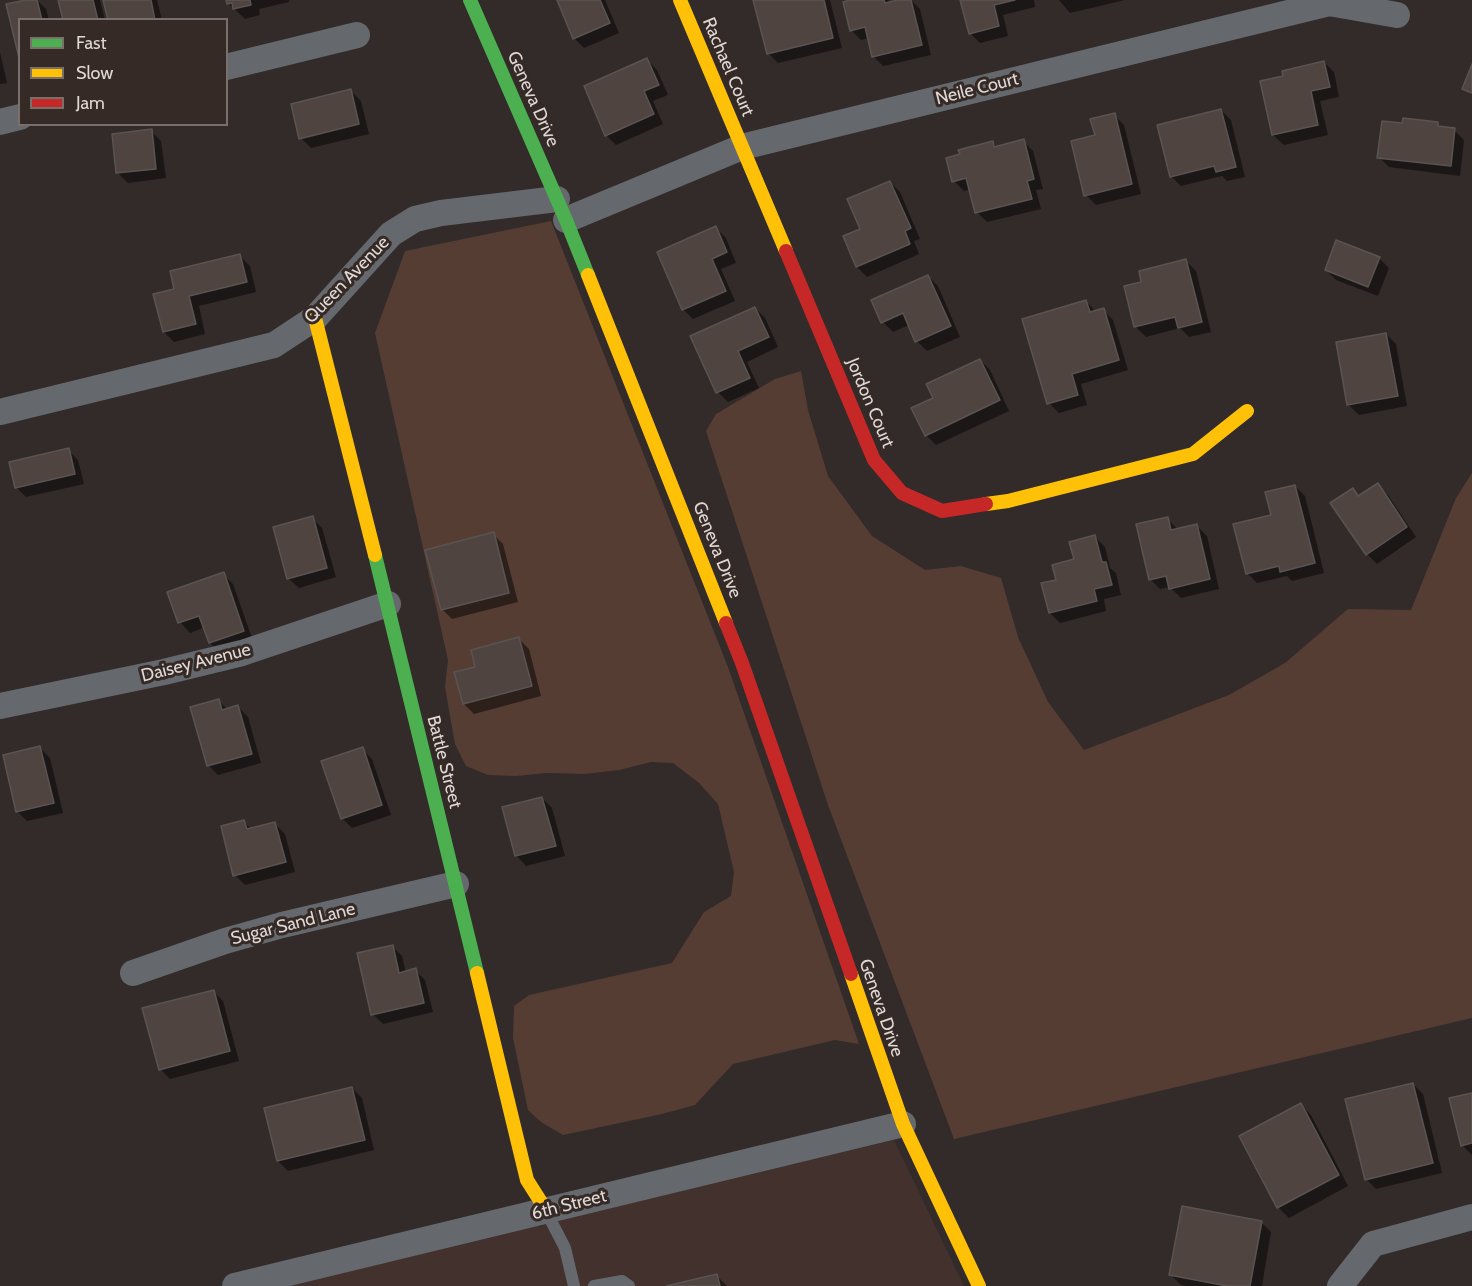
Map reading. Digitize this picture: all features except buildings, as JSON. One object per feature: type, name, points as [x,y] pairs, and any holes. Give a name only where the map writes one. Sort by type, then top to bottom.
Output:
[{"type":"street","name":"Geneva Drive","points":[[470,0],[562,209],[742,663],[903,1124],[979,1286]]},
{"type":"street","name":"Rachael Court","points":[[680,0],[742,147]]},
{"type":"street","name":"Neile Court","points":[[562,209],[742,147],[1329,3],[1397,15]]},
{"type":"street","points":[[228,67],[357,35]]},
{"type":"street","points":[[0,122],[18,118]]},
{"type":"street","name":"Jordon Court","points":[[742,147],[874,460],[902,493],[942,511],[1008,501],[1193,454],[1247,411]]},
{"type":"street","name":"Queen Avenue","points":[[0,412],[274,345],[315,318],[391,234],[415,219],[441,213],[562,209]]},
{"type":"street","name":"Battle Street","points":[[315,318],[388,604],[527,1180],[546,1210]]},
{"type":"street","name":"Daisey Avenue","points":[[0,706],[165,672],[242,653],[388,604]]},
{"type":"street","name":"Sugar Sand Lane","points":[[134,973],[225,941],[282,925],[456,884]]},
{"type":"street","name":"6th Street","points":[[235,1286],[266,1282],[546,1210],[903,1124]]},
{"type":"street","points":[[1340,1286],[1372,1244],[1472,1217]]},
{"type":"lane","points":[[546,1210],[565,1248],[574,1286]]},
{"type":"lane","points":[[594,1286],[622,1281],[629,1286]]},
{"type":"shaded area","points":[[551,221],[728,667],[859,1044],[835,1040],[733,1064],[695,1105],[563,1135],[541,1122],[528,1110],[513,1038],[514,1006],[529,995],[672,963],[704,912],[731,896],[734,872],[718,804],[699,783],[673,763],[651,762],[619,770],[584,774],[547,773],[516,776],[488,775],[466,766],[455,744],[445,687],[448,660],[375,333],[405,251]]},
{"type":"shaded area","points":[[801,371],[808,410],[828,476],[872,536],[925,570],[961,566],[1001,578],[1018,637],[1048,702],[1084,750],[1229,695],[1285,663],[1348,609],[1411,610],[1456,498],[1472,473],[1472,1018],[954,1139],[828,805],[706,431],[716,414],[775,379]]},
{"type":"shaded area","points":[[894,1140],[964,1286],[288,1286],[538,1225],[540,1227],[550,1222]]},
{"type":"traffic: fast","points":[[470,0],[588,275]]},
{"type":"traffic: fast","points":[[375,555],[477,973]]},
{"type":"traffic: slow","points":[[680,0],[786,251]]},
{"type":"traffic: slow","points":[[588,275],[726,623]]},
{"type":"traffic: slow","points":[[315,318],[375,555]]},
{"type":"traffic: slow","points":[[986,504],[1008,501],[1193,454],[1247,411]]},
{"type":"traffic: slow","points":[[477,973],[527,1180],[546,1210]]},
{"type":"traffic: slow","points":[[851,974],[903,1124],[979,1286]]},
{"type":"traffic: jam","points":[[786,251],[874,460],[902,493],[942,511],[986,504]]},
{"type":"traffic: jam","points":[[726,623],[851,974]]}]
